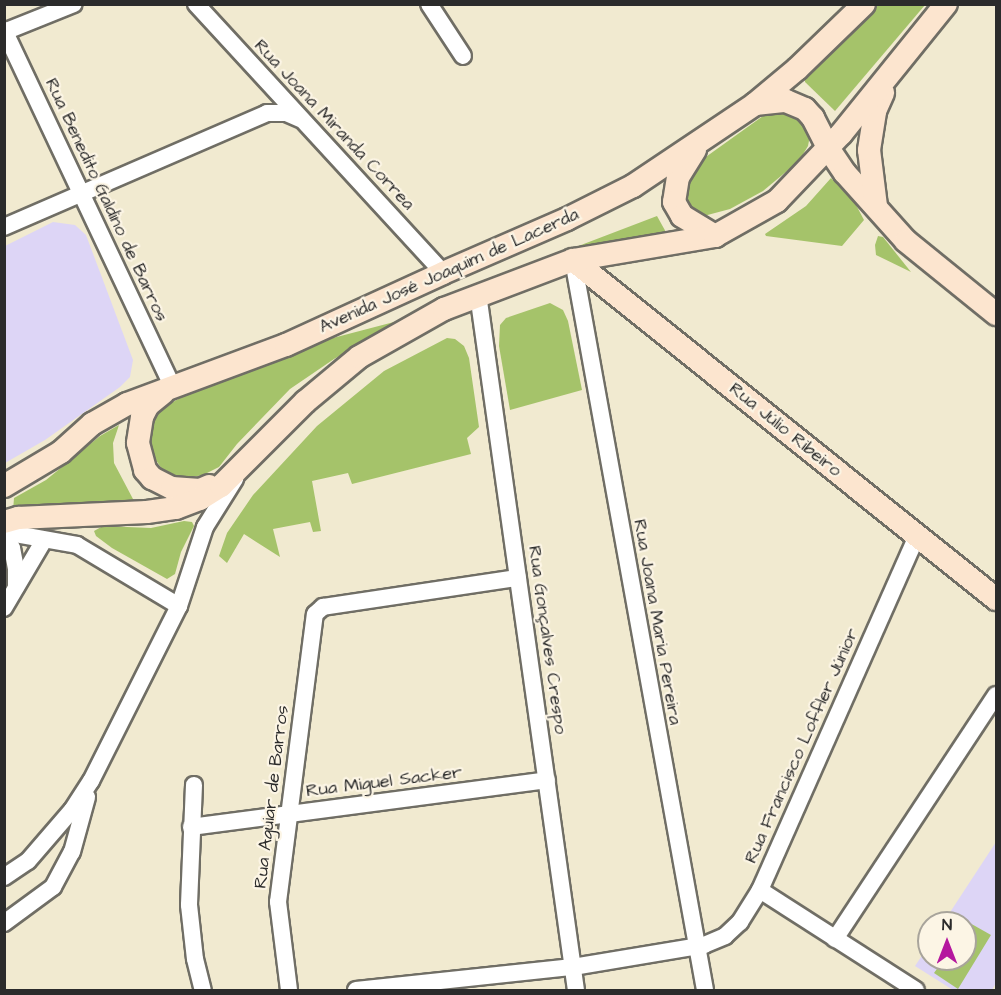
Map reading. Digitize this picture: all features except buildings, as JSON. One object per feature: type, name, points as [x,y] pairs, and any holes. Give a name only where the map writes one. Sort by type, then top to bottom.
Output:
[{"type":"main road","name":"Avenida José Joaquim de Lacerda","points":[[4,486],[61,452],[92,424],[127,404],[286,345],[567,219],[633,186],[755,104],[797,69],[864,4]]},
{"type":"main road","name":"Avenida José Joaquim de Lacerda","points":[[4,522],[18,518],[99,515],[176,508],[200,499],[221,486],[305,402],[359,357],[396,334],[478,294],[573,260],[715,236],[777,201],[828,148],[890,76],[946,4]]},
{"type":"main road","points":[[876,206],[869,150],[875,111],[890,76]]},
{"type":"main road","points":[[755,104],[786,101],[804,109],[819,128],[828,148],[846,173],[906,241],[996,314]]},
{"type":"main road","points":[[705,136],[678,177],[674,202],[682,216],[715,236]]},
{"type":"main road","name":"Rua Júlio Ribeiro","points":[[573,260],[996,599]]},
{"type":"main road","points":[[172,386],[148,405],[142,417],[139,432],[140,456],[145,470],[152,478],[172,488],[200,490],[214,484],[250,456]]},
{"type":"street","points":[[5,32],[74,4]]},
{"type":"street","name":"Rua Joana Miranda Correa","points":[[196,4],[443,273]]},
{"type":"street","points":[[429,4],[463,56]]},
{"type":"street","name":"Rua Benedito Galdino de Barros","points":[[5,32],[172,386]]},
{"type":"street","points":[[267,113],[274,92],[269,85]]},
{"type":"street","points":[[4,227],[267,113],[295,115],[304,122]]},
{"type":"street","name":"Rua Joana Maria Pereira","points":[[573,260],[705,990]]},
{"type":"street","name":"Rua Gonçalves Crespo","points":[[478,294],[576,990]]},
{"type":"street","points":[[4,877],[28,861],[72,810],[91,782],[179,606],[205,527],[250,456]]},
{"type":"street","points":[[4,532],[77,545],[179,606]]},
{"type":"street","name":"Rua Francisco Loffler Júnior","points":[[356,990],[573,967],[696,947],[725,936],[740,922],[760,890],[917,536]]},
{"type":"street","points":[[4,539],[12,548],[16,588]]},
{"type":"street","points":[[4,608],[44,540]]},
{"type":"street","name":"Rua Aguiar de Barros","points":[[289,990],[278,902],[315,614],[318,610],[518,578]]},
{"type":"street","points":[[835,939],[996,695]]},
{"type":"street","name":"Rua Miguel Sacker","points":[[190,827],[547,780]]},
{"type":"street","points":[[4,923],[53,887],[72,852],[91,782]]},
{"type":"street","points":[[194,784],[190,827],[189,905],[195,959],[203,990]]},
{"type":"street","points":[[760,890],[916,990]]},
{"type":"shaded area","points":[[53,222],[75,225],[86,235],[133,360],[130,377],[120,387],[45,440],[5,463],[5,246]]},
{"type":"shaded area","points":[[996,842],[996,983],[992,990],[953,990],[923,971],[977,971],[977,911],[951,911]]},
{"type":"green space","points":[[878,5],[925,5],[835,111],[805,82],[805,78]]},
{"type":"green space","points":[[775,112],[790,113],[807,126],[810,135],[808,146],[799,161],[763,191],[730,209],[700,217],[689,212],[680,183],[696,164],[763,116]]},
{"type":"green space","points":[[831,178],[855,203],[864,220],[842,246],[766,236],[765,234],[806,206]]},
{"type":"green space","points":[[657,216],[672,243],[619,249],[369,339],[334,359],[290,389],[237,444],[219,467],[203,475],[186,478],[164,472],[149,450],[148,429],[157,410],[202,387],[310,344],[394,322],[471,287]]},
{"type":"green space","points":[[878,236],[883,237],[911,272],[876,255],[875,245]]},
{"type":"green space","points":[[550,303],[563,310],[568,321],[582,390],[510,410],[499,346],[500,325],[506,318]]},
{"type":"green space","points":[[447,338],[455,339],[464,346],[469,358],[479,427],[467,438],[471,454],[352,484],[348,473],[312,481],[321,531],[313,532],[310,522],[273,529],[280,557],[244,534],[227,563],[219,556],[227,533],[253,495],[317,426],[384,371]]},
{"type":"green space","points":[[119,425],[113,443],[114,463],[133,499],[140,504],[13,511],[14,498],[46,480],[100,436]]},
{"type":"green space","points":[[184,521],[192,522],[194,526],[181,552],[175,574],[167,579],[112,548],[96,536],[94,531],[103,526],[151,528]]},
{"type":"green space","points":[[977,927],[991,935],[977,958]]},
{"type":"green space","points":[[935,971],[969,971],[958,989],[934,973]]}]
